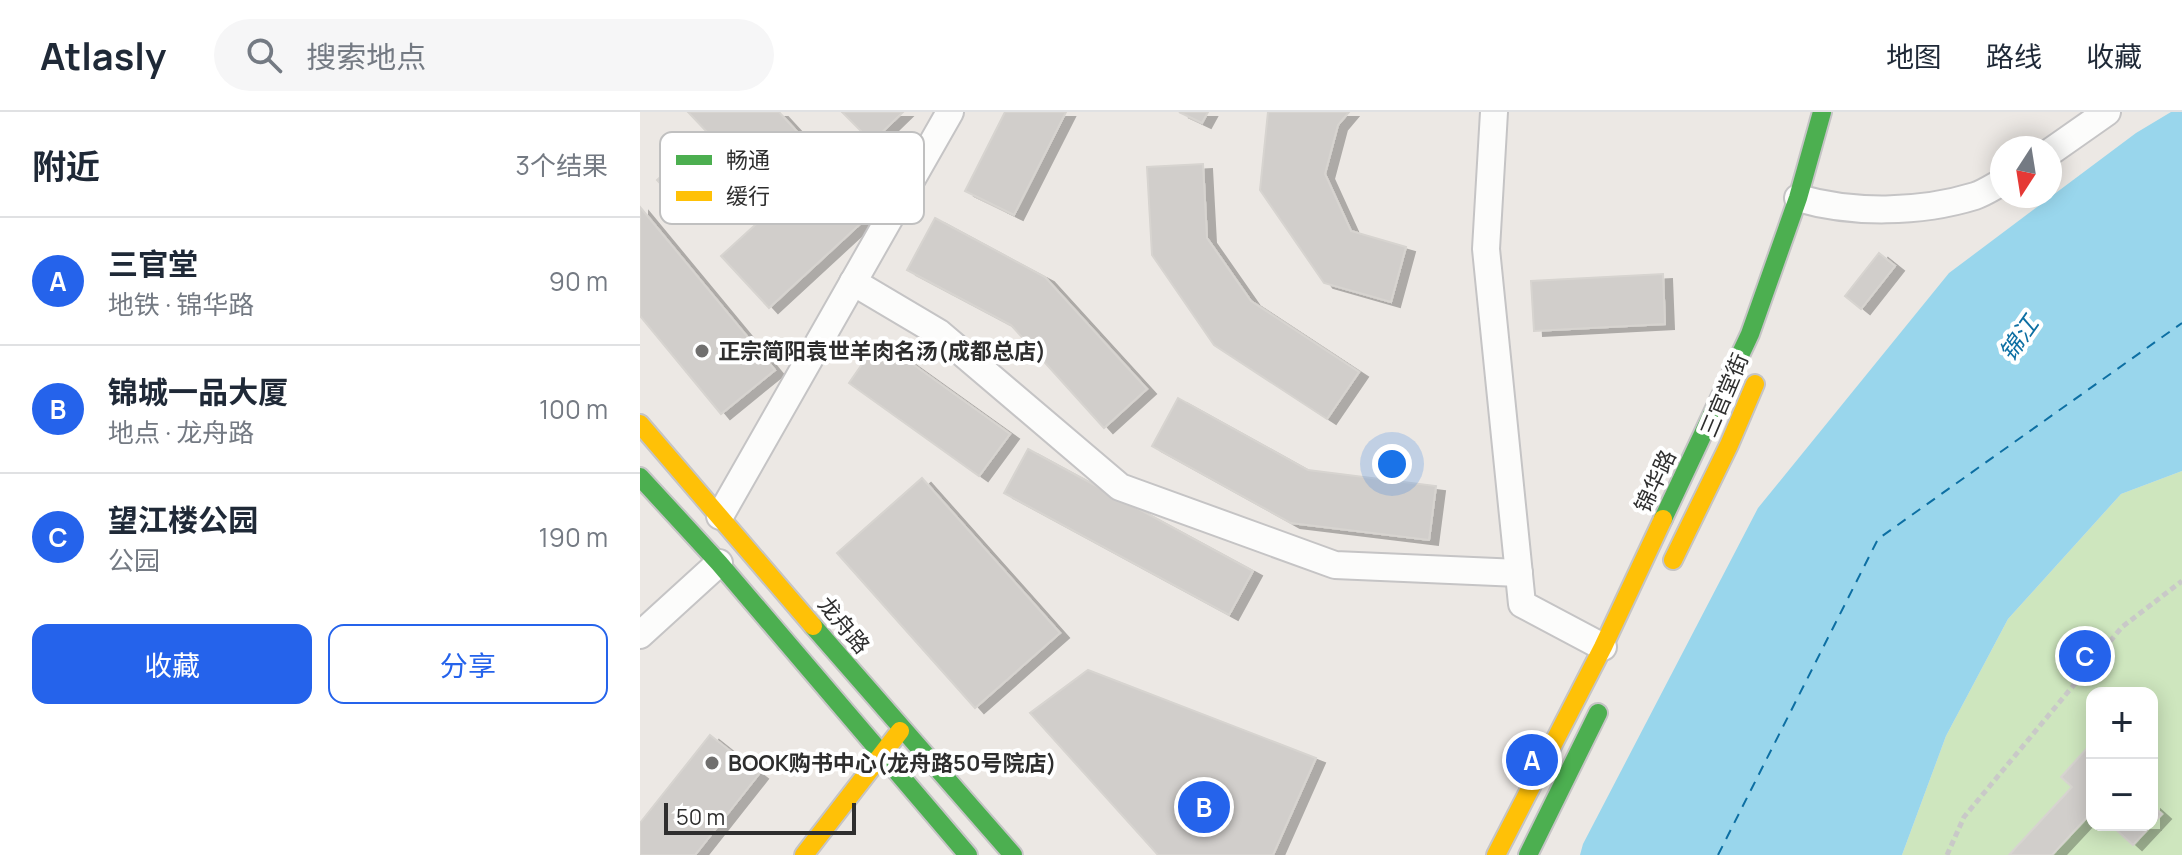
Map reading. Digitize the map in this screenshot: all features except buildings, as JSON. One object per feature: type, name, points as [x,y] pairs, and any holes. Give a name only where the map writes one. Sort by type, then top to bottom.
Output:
[{"type":"main road","name":"锦华路","points":[[1496,855],[1603,647],[1814,203],[1822,112]]},
{"type":"main road","name":"三官堂街","points":[[1667,572],[1729,445],[1763,363]]},
{"type":"main road","name":"龙舟路","points":[[640,424],[1013,855]]},
{"type":"main road","points":[[640,477],[719,563],[968,855]]},
{"type":"main road","points":[[1528,855],[1605,699]]},
{"type":"main road","points":[[804,855],[901,729]]},
{"type":"street","points":[[924,158],[950,112]]},
{"type":"street","points":[[1494,112],[1486,249],[1522,604],[1603,647]]},
{"type":"street","points":[[2062,144],[2107,112]]},
{"type":"street","points":[[1814,203],[1863,209],[1924,206],[1976,196],[1990,188]]},
{"type":"street","points":[[720,516],[886,224]]},
{"type":"street","points":[[853,282],[939,333],[1120,487],[1335,565],[1519,573]]},
{"type":"street","points":[[640,635],[719,563]]},
{"type":"path","points":[[1947,855],[1964,817],[2122,627],[2182,581]]},
{"type":"green space","points":[[2182,471],[2182,855],[1902,855],[1946,736],[2008,619],[2121,494]]},
{"type":"water","name":"锦江","points":[[2171,112],[2182,112],[2182,471],[2121,494],[2008,619],[1946,736],[1902,855],[1580,855],[1758,508],[1949,273],[2036,208],[2062,208],[2062,188],[2136,133]]},
{"type":"ferry route","points":[[1718,855],[1878,539],[2182,323]]},
{"type":"traffic: fast","points":[[1663,519],[1750,334],[1798,198],[1822,112]]},
{"type":"traffic: fast","points":[[640,477],[719,563],[968,855]]},
{"type":"traffic: fast","points":[[813,626],[1013,855]]},
{"type":"traffic: fast","points":[[1528,855],[1598,713]]},
{"type":"traffic: slow","points":[[1673,560],[1755,384]]},
{"type":"traffic: slow","points":[[640,424],[813,626]]},
{"type":"traffic: slow","points":[[1496,855],[1603,647],[1663,519]]},
{"type":"traffic: slow","points":[[804,855],[900,731]]},
{"type":"place","name":"正宗简阳袁世羊肉名汤(成都总店)","points":[[702,351]]},
{"type":"place","name":"望江楼公园","points":[[2085,656]]},
{"type":"place","name":"三官堂","points":[[1532,760]]},
{"type":"place","name":"BOOK购书中心(龙舟路50号院店)","points":[[712,763]]},
{"type":"place","name":"锦城一品大厦","points":[[1204,807]]}]
